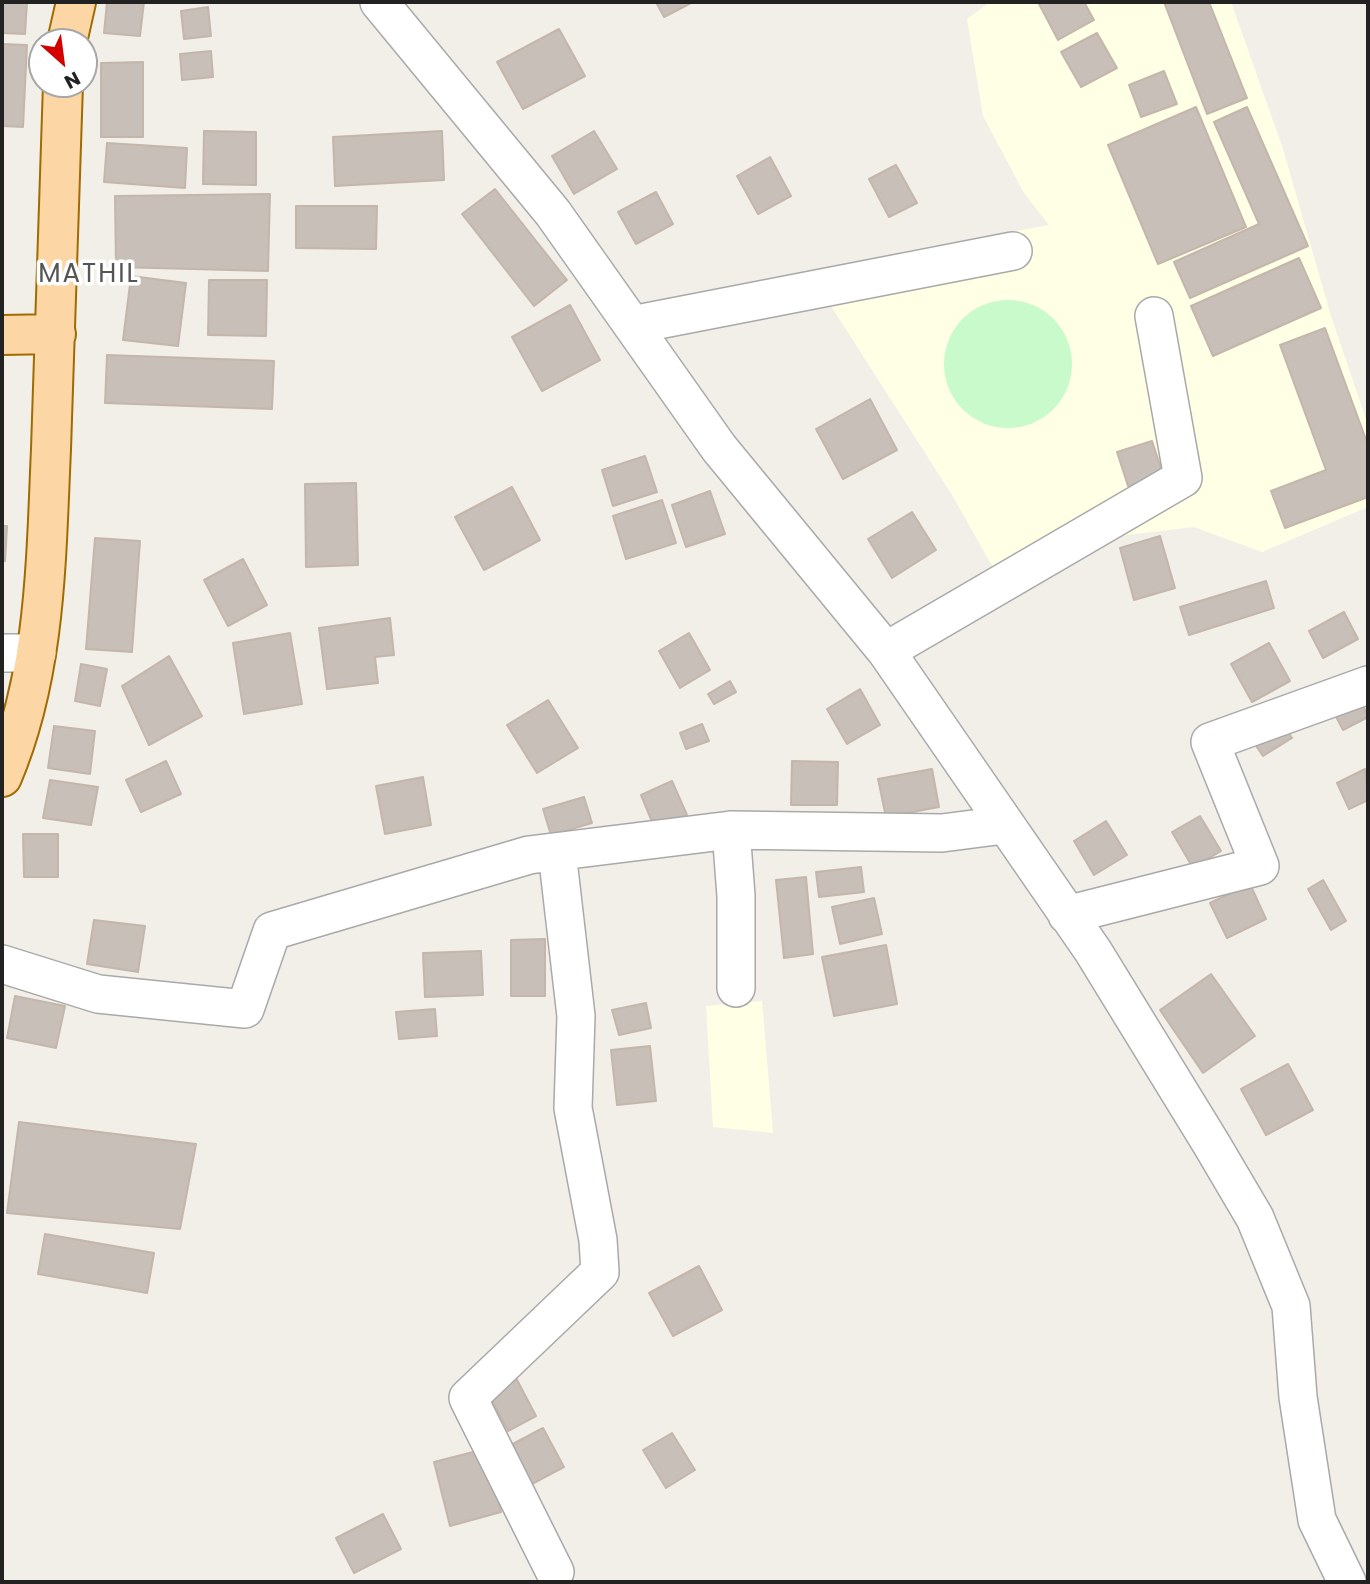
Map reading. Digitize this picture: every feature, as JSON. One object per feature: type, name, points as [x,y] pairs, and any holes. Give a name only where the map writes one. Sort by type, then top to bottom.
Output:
[{"type":"main road","points":[[70,28],[76,2]]},
{"type":"main road","points":[[2,777],[19,738],[20,653],[46,550],[63,98]]},
{"type":"main road","points":[[2,335],[56,334]]},
{"type":"street","points":[[379,2],[553,213],[719,448],[886,651],[1093,951],[1255,1218],[1291,1306],[1298,1397],[1317,1520],[1347,1582]]},
{"type":"street","points":[[632,325],[1013,250]]},
{"type":"street","points":[[886,651],[1183,478],[1154,316]]},
{"type":"street","points":[[1067,915],[1260,866],[1210,742],[1368,685]]},
{"type":"street","points":[[2,964],[98,994],[245,1009],[272,931],[516,859],[731,830],[942,833],[1004,825]]},
{"type":"street","points":[[731,830],[736,897],[736,988]]},
{"type":"street","points":[[555,1572],[468,1398],[600,1272],[598,1240],[573,1108],[576,1016],[557,852]]},
{"type":"shaded area","points":[[990,2],[1231,2],[1283,149],[1331,316],[1368,425],[1368,507],[1262,552],[1194,527],[1111,537],[999,578],[952,495],[815,281],[906,251],[1049,225],[1024,193],[983,116],[967,19]]},
{"type":"shaded area","points":[[762,1001],[773,1133],[713,1127],[706,1006]]},
{"type":"green space","points":[[1008,300],[1033,305],[1053,319],[1067,339],[1072,364],[1067,389],[1053,409],[1033,423],[1008,428],[983,423],[963,409],[949,389],[944,364],[949,339],[963,319],[983,305]]},
{"type":"building","points":[[2,2],[27,2],[25,34],[2,33]]},
{"type":"building","points":[[107,2],[144,2],[140,36],[104,33]]},
{"type":"building","points":[[656,2],[693,2],[664,17]]},
{"type":"building","points":[[1038,2],[1084,2],[1094,20],[1058,40]]},
{"type":"building","points":[[1164,2],[1209,2],[1247,98],[1207,114]]},
{"type":"building","points":[[208,7],[211,36],[184,39],[181,11]]},
{"type":"building","points":[[559,29],[585,76],[523,109],[497,62]]},
{"type":"building","points":[[1097,33],[1117,68],[1081,87],[1061,52]]},
{"type":"building","points":[[2,44],[27,45],[23,127],[2,126]]},
{"type":"building","points":[[211,51],[213,77],[182,80],[180,54]]},
{"type":"building","points":[[143,62],[143,137],[101,137],[101,63]]},
{"type":"building","points":[[1164,71],[1177,104],[1141,117],[1129,85]]},
{"type":"building","points":[[1196,107],[1246,227],[1158,264],[1108,145]]},
{"type":"building","points":[[1247,107],[1308,246],[1190,298],[1174,262],[1259,224],[1214,122]]},
{"type":"building","points":[[204,131],[256,132],[256,185],[203,184]]},
{"type":"building","points":[[442,131],[444,180],[335,186],[333,137]]},
{"type":"building","points":[[594,131],[617,169],[574,194],[552,156]]},
{"type":"building","points":[[107,143],[187,148],[185,188],[104,182]]},
{"type":"building","points":[[770,157],[791,196],[758,214],[737,176]]},
{"type":"building","points":[[896,165],[917,203],[889,217],[869,179]]},
{"type":"building","points":[[495,189],[567,280],[534,306],[462,214]]},
{"type":"building","points":[[656,192],[673,224],[636,244],[618,212]]},
{"type":"building","points":[[270,194],[268,271],[116,267],[115,196]]},
{"type":"building","points":[[296,206],[377,206],[376,249],[296,248]]},
{"type":"building","points":[[1299,258],[1321,308],[1213,356],[1191,306]]},
{"type":"building","points":[[131,276],[186,283],[178,346],[123,340]]},
{"type":"building","points":[[209,280],[267,280],[266,336],[208,335]]},
{"type":"building","points":[[570,305],[600,360],[542,391],[512,337]]},
{"type":"building","points":[[1325,328],[1368,445],[1368,497],[1285,528],[1271,491],[1326,470],[1280,345]]},
{"type":"building","points":[[107,355],[274,361],[272,409],[105,403]]},
{"type":"building","points":[[870,399],[897,450],[843,479],[816,429]]},
{"type":"building","points":[[1152,441],[1163,474],[1128,486],[1117,452]]},
{"type":"building","points":[[645,456],[657,492],[613,506],[602,470]]},
{"type":"building","points":[[356,483],[358,565],[306,567],[305,484]]},
{"type":"building","points":[[512,487],[540,540],[484,570],[455,517]]},
{"type":"building","points":[[710,491],[725,534],[686,547],[672,505]]},
{"type":"building","points":[[662,500],[676,543],[626,559],[613,516]]},
{"type":"building","points":[[912,512],[936,550],[892,578],[868,539]]},
{"type":"building","points":[[2,526],[7,526],[5,561],[2,561]]},
{"type":"building","points":[[1160,536],[1175,588],[1134,600],[1120,548]]},
{"type":"building","points":[[95,538],[140,541],[132,652],[86,649]]},
{"type":"building","points":[[243,559],[267,605],[228,626],[204,580]]},
{"type":"building","points":[[1266,581],[1274,608],[1189,635],[1180,607]]},
{"type":"building","points":[[1344,612],[1358,639],[1323,658],[1309,631]]},
{"type":"building","points":[[390,618],[394,655],[375,657],[378,683],[327,689],[319,628]]},
{"type":"building","points":[[290,633],[302,704],[244,714],[233,643]]},
{"type":"building","points":[[689,633],[710,670],[680,688],[659,651]]},
{"type":"building","points":[[1269,643],[1290,681],[1252,702],[1231,664]]},
{"type":"building","points":[[169,656],[202,716],[149,745],[122,686]]},
{"type":"building","points":[[81,664],[107,669],[100,706],[75,701]]},
{"type":"building","points":[[730,681],[736,692],[714,704],[708,694]]},
{"type":"building","points":[[860,689],[880,725],[847,744],[827,709]]},
{"type":"building","points":[[1358,693],[1368,717],[1343,730],[1331,707]]},
{"type":"building","points":[[548,700],[578,748],[537,773],[507,725]]},
{"type":"building","points":[[1280,719],[1292,738],[1263,756],[1250,737]]},
{"type":"building","points":[[702,724],[709,741],[686,749],[680,733]]},
{"type":"building","points":[[54,726],[95,731],[90,774],[48,768]]},
{"type":"building","points":[[166,761],[181,794],[141,812],[126,780]]},
{"type":"building","points":[[792,761],[838,762],[837,805],[791,805]]},
{"type":"building","points":[[932,769],[939,807],[886,817],[878,779]]},
{"type":"building","points":[[1365,769],[1368,800],[1349,809],[1337,783]]},
{"type":"building","points":[[423,777],[431,825],[385,834],[376,786]]},
{"type":"building","points":[[50,780],[98,787],[91,825],[43,818]]},
{"type":"building","points":[[672,781],[687,815],[655,829],[641,795]]},
{"type":"building","points":[[584,797],[592,823],[551,835],[543,809]]},
{"type":"building","points":[[1200,816],[1221,851],[1193,868],[1172,832]]},
{"type":"building","points":[[1106,821],[1127,855],[1094,875],[1074,841]]},
{"type":"building","points":[[23,834],[58,834],[58,877],[24,877]]},
{"type":"building","points":[[861,867],[864,892],[819,897],[816,872]]},
{"type":"building","points":[[806,877],[813,954],[784,958],[776,880]]},
{"type":"building","points":[[1323,880],[1346,921],[1331,930],[1308,889]]},
{"type":"building","points":[[1250,884],[1266,919],[1227,938],[1210,903]]},
{"type":"building","points":[[874,898],[882,934],[840,944],[832,907]]},
{"type":"building","points":[[94,920],[145,926],[138,972],[87,964]]},
{"type":"building","points":[[545,939],[545,996],[511,996],[511,940]]},
{"type":"building","points":[[886,945],[897,1004],[834,1016],[822,957]]},
{"type":"building","points":[[481,951],[483,995],[425,997],[423,953]]},
{"type":"building","points":[[1211,974],[1255,1036],[1203,1073],[1160,1010]]},
{"type":"building","points":[[15,996],[65,1006],[56,1048],[7,1038]]},
{"type":"building","points":[[646,1003],[651,1028],[619,1035],[612,1010]]},
{"type":"building","points":[[435,1009],[437,1036],[399,1039],[396,1012]]},
{"type":"building","points":[[650,1046],[656,1101],[617,1105],[611,1050]]},
{"type":"building","points":[[1288,1064],[1313,1110],[1266,1135],[1241,1089]]},
{"type":"building","points":[[19,1122],[196,1144],[180,1229],[7,1213]]},
{"type":"building","points":[[45,1234],[154,1253],[147,1293],[38,1274]]},
{"type":"building","points":[[699,1266],[722,1310],[673,1336],[649,1293]]},
{"type":"building","points":[[515,1376],[536,1416],[508,1431],[487,1391]]},
{"type":"building","points":[[543,1428],[564,1467],[530,1485],[509,1446]]},
{"type":"building","points":[[672,1433],[695,1470],[666,1488],[643,1450]]},
{"type":"building","points":[[485,1449],[501,1512],[450,1526],[434,1462]]},
{"type":"building","points":[[383,1514],[401,1549],[354,1573],[336,1538]]},
{"type":"district","name":"MATHIL","points":[[89,275]]}]
